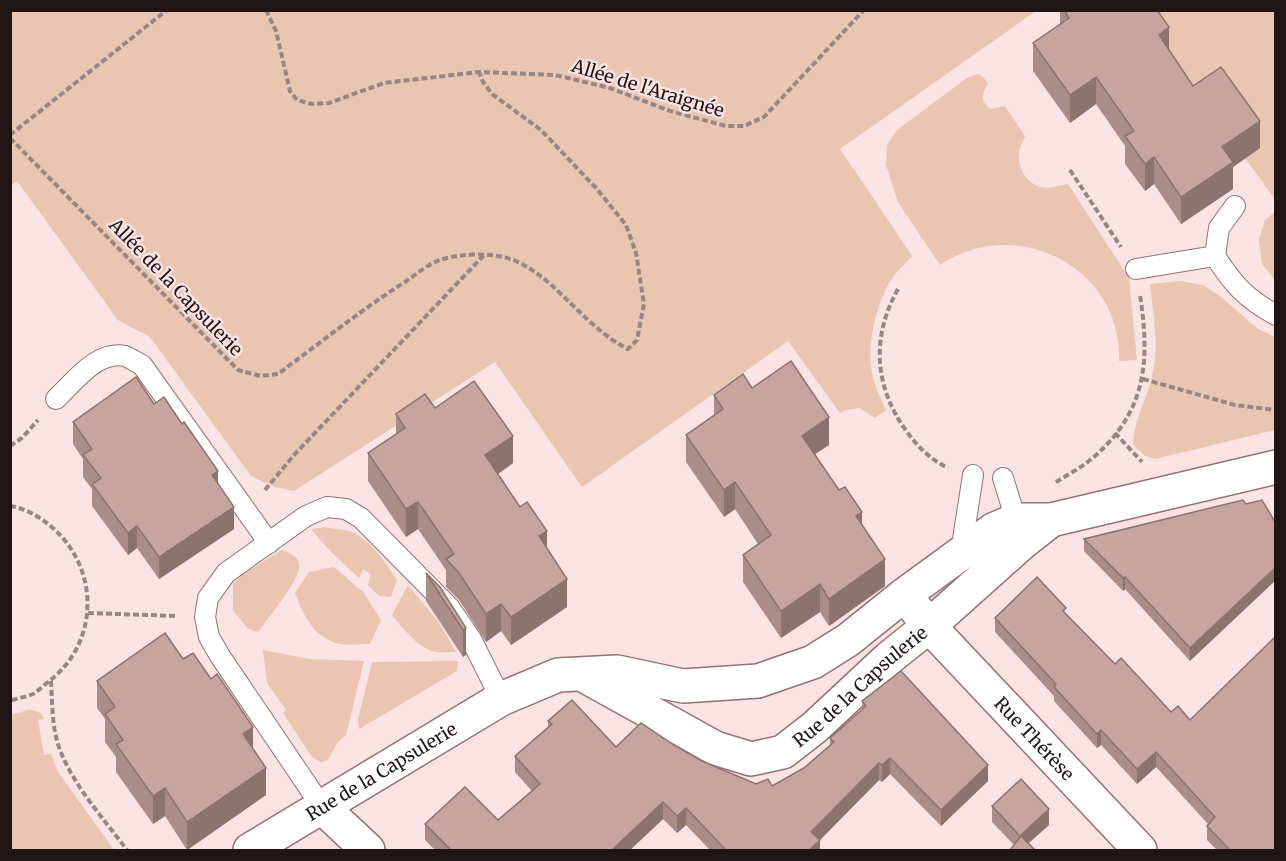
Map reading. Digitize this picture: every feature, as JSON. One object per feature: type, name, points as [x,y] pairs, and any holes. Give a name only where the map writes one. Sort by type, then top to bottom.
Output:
[{"type":"street","name":"Rue de la Capsulerie","points":[[250,850],[501,699],[558,675],[617,672],[683,686],[758,681],[813,662],[848,640],[961,552],[993,530],[1016,520],[1051,520],[1275,467]]},
{"type":"street","name":"Rue de la Capsulerie","points":[[581,674],[715,748],[751,759],[783,752],[1051,520]]},
{"type":"street","name":"Rue Thérèse","points":[[904,595],[929,626],[1140,850]]},
{"type":"street","points":[[322,807],[368,850]]},
{"type":"lane","points":[[1235,206],[1219,228],[1215,256],[1229,277],[1253,303],[1275,315]]},
{"type":"lane","points":[[1136,269],[1215,256]]},
{"type":"lane","points":[[56,399],[101,359],[126,356],[142,365],[268,543]]},
{"type":"lane","points":[[961,552],[973,475]]},
{"type":"lane","points":[[1003,478],[1016,520]]},
{"type":"lane","points":[[322,807],[220,656],[209,637],[205,617],[208,598],[226,573],[306,516],[327,507],[346,509],[361,518],[449,608],[471,639],[501,699]]},
{"type":"path","points":[[10,136],[167,10]]},
{"type":"path","name":"Allée de l'Araignée","points":[[266,10],[276,31],[290,91],[297,100],[312,104],[329,103],[384,83],[479,72],[555,75],[610,88],[670,111],[726,126],[744,126],[764,117],[864,10]]},
{"type":"path","name":"Allée de la Capsulerie","points":[[10,136],[238,370],[261,376],[278,374],[379,298],[439,260],[486,253],[516,262],[546,281],[611,341],[628,349],[637,340],[644,304],[636,253],[626,225],[596,188],[541,130],[492,94],[479,72]]},
{"type":"path","points":[[1070,170],[1136,269],[1144,325],[1146,360],[1143,379],[1130,414],[1095,456],[1083,465]]},
{"type":"path","points":[[246,511],[294,455],[486,253]]},
{"type":"path","points":[[898,289],[888,306],[880,336],[880,368],[883,384],[892,409],[915,443],[932,459],[953,470]]},
{"type":"path","points":[[1143,379],[1234,405],[1275,410]]},
{"type":"path","points":[[1115,433],[1142,462]]},
{"type":"path","points":[[10,446],[22,438]]},
{"type":"path","points":[[10,506],[19,507],[50,523],[73,548],[86,579],[88,613],[79,646],[60,674],[33,694],[10,700]]},
{"type":"path","points":[[88,613],[205,617]]},
{"type":"path","points":[[51,680],[55,732],[63,758],[78,783],[128,850]]},
{"type":"shaded area","points":[[10,11],[1036,11],[840,149],[912,256],[895,274],[887,287],[878,308],[872,332],[870,355],[872,372],[886,410],[875,418],[860,408],[840,413],[788,341],[582,487],[495,362],[294,491],[275,487],[251,476],[150,337],[118,320],[17,181],[11,186]]},
{"type":"shaded area","points":[[1137,11],[1275,11],[1275,199]]},
{"type":"shaded area","points":[[978,74],[988,83],[983,97],[987,106],[990,109],[1005,106],[1025,136],[1019,160],[1026,178],[1042,188],[1068,184],[1129,278],[1137,360],[1119,361],[1116,328],[1103,299],[1084,276],[1060,259],[1031,248],[1001,245],[970,250],[940,265],[898,202],[886,165],[887,145],[897,130],[967,78]]},
{"type":"shaded area","points":[[1275,212],[1275,280],[1262,264],[1259,239],[1265,220]]},
{"type":"shaded area","points":[[1180,281],[1203,285],[1221,297],[1258,329],[1275,337],[1275,430],[1155,459],[1145,456],[1133,444],[1155,361],[1155,328],[1150,284]]},
{"type":"shaded area","points":[[325,527],[349,531],[371,545],[397,580],[391,597],[379,596],[368,585],[371,574],[363,569],[359,578],[330,551],[311,529]]},
{"type":"shaded area","points":[[282,550],[297,558],[299,564],[295,579],[258,632],[248,629],[233,610],[233,584],[240,576]]},
{"type":"shaded area","points":[[334,567],[364,593],[381,620],[370,644],[344,644],[328,640],[315,630],[302,609],[295,593],[309,572]]},
{"type":"shaded area","points":[[408,585],[439,623],[456,652],[429,650],[411,637],[392,615]]},
{"type":"shaded area","points":[[263,650],[309,659],[364,661],[346,735],[337,743],[328,760],[321,762],[312,757],[283,713],[286,710],[267,683]]},
{"type":"shaded area","points":[[458,661],[457,671],[359,729],[358,719],[372,662]]},
{"type":"shaded area","points":[[28,710],[38,712],[44,719],[38,720],[44,755],[51,754],[58,772],[114,850],[11,850],[11,715]]},
{"type":"building","points":[[1064,10],[1157,10],[1169,27],[1159,35],[1193,86],[1221,67],[1260,121],[1222,147],[1233,162],[1181,197],[1154,157],[1145,164],[1125,136],[1134,131],[1096,77],[1070,95],[1033,43],[1069,18]]},
{"type":"building","points":[[791,361],[829,417],[802,436],[839,490],[845,487],[862,512],[856,516],[885,559],[829,599],[820,584],[781,611],[743,555],[771,535],[735,482],[724,490],[686,435],[723,409],[714,395],[743,374],[752,388]]},
{"type":"building","points":[[136,377],[154,404],[164,397],[182,424],[184,422],[218,471],[212,475],[234,507],[159,557],[137,526],[128,533],[92,484],[101,478],[83,455],[92,449],[73,422]]},
{"type":"building","points":[[474,381],[513,436],[485,455],[520,507],[527,502],[547,531],[539,536],[567,579],[511,617],[501,604],[486,614],[459,573],[446,559],[454,554],[418,502],[406,509],[368,453],[405,428],[396,414],[425,394],[435,408]]},
{"type":"building","points":[[1243,500],[1246,504],[1262,500],[1275,522],[1275,568],[1190,648],[1125,577],[1123,578],[1084,539]]},
{"type":"building","points":[[426,573],[440,587],[466,628],[463,630]]},
{"type":"building","points":[[1037,577],[1066,608],[1063,611],[1115,664],[1121,658],[1171,712],[1178,706],[1190,720],[1275,637],[1275,850],[1230,850],[1207,826],[1215,817],[1156,752],[1137,769],[1101,730],[1097,734],[1054,687],[1056,684],[995,618]]},
{"type":"building","points":[[165,633],[183,659],[193,653],[211,679],[217,674],[253,727],[243,734],[266,768],[187,822],[165,788],[153,796],[116,744],[123,740],[105,714],[115,707],[97,681]]},
{"type":"building","points":[[901,671],[988,765],[941,810],[890,758],[882,765],[879,763],[811,832],[820,840],[809,850],[726,850],[686,808],[677,816],[663,802],[612,850],[451,850],[425,824],[465,787],[498,820],[540,784],[515,756],[552,724],[548,721],[572,700],[616,747],[641,723],[702,761],[756,784],[768,779],[772,786],[804,768],[834,742],[830,738],[866,706],[862,701]]},
{"type":"building","points":[[1021,779],[1049,809],[1020,836],[992,806]]},
{"type":"building","points":[[1021,836],[1035,850],[1010,850]]}]
